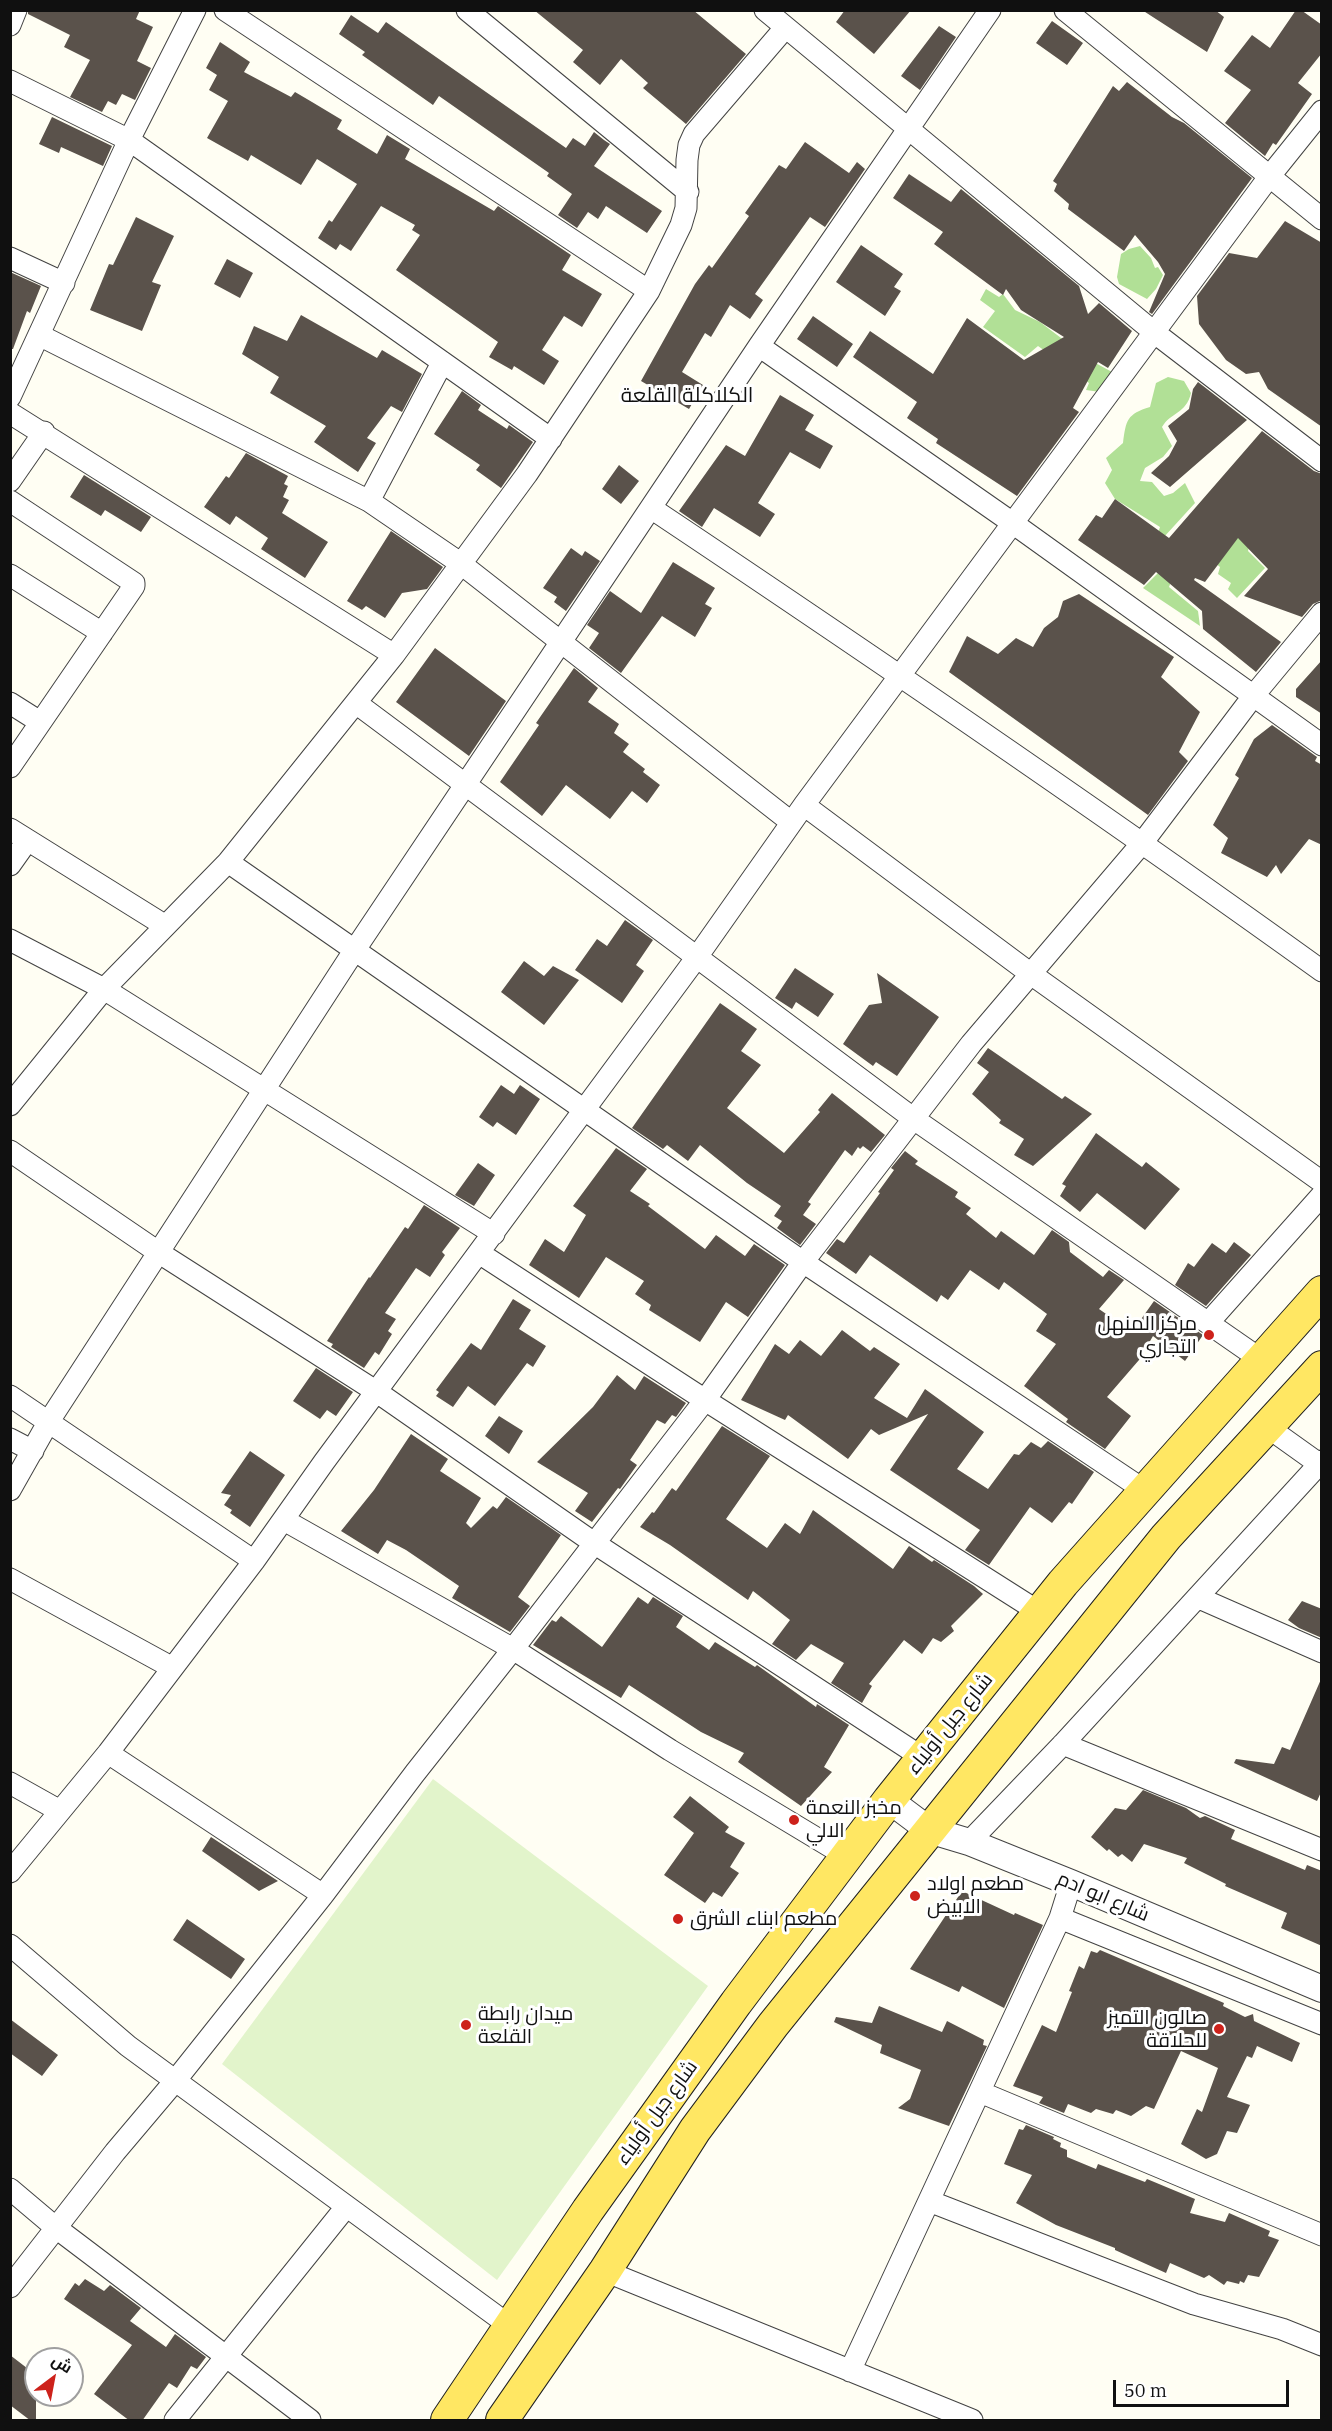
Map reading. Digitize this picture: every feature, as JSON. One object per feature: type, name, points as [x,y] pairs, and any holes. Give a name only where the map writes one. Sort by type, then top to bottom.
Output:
[{"type":"main road","name":"شارع جبل أولياء","points":[[447,2421],[588,2210],[736,2003],[889,1800],[1039,1612],[1144,1490],[1322,1292]]},
{"type":"main road","points":[[502,2421],[605,2271],[696,2130],[773,2025],[1166,1537],[1322,1367]]},
{"type":"street","points":[[10,25],[16,10]]},
{"type":"street","points":[[10,397],[129,140],[195,10]]},
{"type":"street","points":[[225,10],[649,291]]},
{"type":"street","points":[[467,10],[688,192]]},
{"type":"street","points":[[765,10],[1155,333],[1322,461]]},
{"type":"street","points":[[10,1490],[49,1421],[354,951],[759,346],[909,131],[990,10]]},
{"type":"street","points":[[1065,10],[1322,219]]},
{"type":"street","points":[[10,1105],[104,989],[228,862],[394,655],[551,439],[649,291],[681,225],[688,192],[689,145],[694,134],[785,28]]},
{"type":"street","points":[[10,81],[129,140],[551,439]]},
{"type":"street","points":[[10,1872],[108,1752],[171,1667],[254,1562],[324,1462],[697,957],[797,814],[902,676],[1269,177],[1322,111]]},
{"type":"street","points":[[10,258],[64,284]]},
{"type":"street","points":[[39,335],[369,501],[460,563],[560,643],[797,814],[1031,974],[1322,1182]]},
{"type":"street","points":[[759,346],[1014,524],[1322,746]]},
{"type":"street","points":[[369,501],[442,363]]},
{"type":"street","points":[[10,413],[44,432],[394,655]]},
{"type":"street","points":[[10,481],[44,432]]},
{"type":"street","points":[[10,501],[134,583],[10,767]]},
{"type":"street","points":[[651,508],[902,676],[1143,842],[1322,971]]},
{"type":"street","points":[[10,574],[102,633]]},
{"type":"street","points":[[10,2287],[55,2227],[175,2081],[322,1895],[513,1649],[705,1400],[803,1262],[971,1044],[1143,842],[1254,695],[1322,613]]},
{"type":"street","points":[[10,703],[40,722]]},
{"type":"street","points":[[356,703],[914,1119],[1260,1359]]},
{"type":"street","points":[[10,865],[19,835],[164,926]]},
{"type":"street","points":[[228,862],[803,1262],[1144,1490]]},
{"type":"street","points":[[10,940],[104,989],[494,1234]]},
{"type":"street","points":[[10,1151],[158,1252],[377,1392],[594,1543],[923,1758]]},
{"type":"street","points":[[1208,1323],[1322,1196]]},
{"type":"street","points":[[480,1253],[705,1400],[1039,1612]]},
{"type":"street","points":[[10,1396],[254,1562]]},
{"type":"street","points":[[969,1842],[1199,1598],[1320,1464],[1266,1426]]},
{"type":"street","points":[[10,1439],[33,1451]]},
{"type":"street","points":[[284,1520],[513,1649],[670,1750],[846,1856]]},
{"type":"street","points":[[10,1579],[171,1667]]},
{"type":"street","points":[[1199,1598],[1322,1652]]},
{"type":"street","points":[[1063,1744],[1322,1850]]},
{"type":"street","points":[[108,1752],[322,1895]]},
{"type":"street","points":[[10,1783],[60,1811]]},
{"type":"street","name":"شارع ابو ادم","points":[[889,1800],[928,1830],[969,1842],[1071,1883],[1322,1989]]},
{"type":"street","points":[[850,2371],[1060,1918],[1071,1883]]},
{"type":"street","points":[[1060,1918],[1322,2024]]},
{"type":"street","points":[[10,1945],[129,2046],[510,2326]]},
{"type":"street","points":[[980,2092],[1322,2235]]},
{"type":"street","points":[[10,2189],[55,2227],[310,2421]]},
{"type":"street","points":[[929,2202],[1194,2304],[1282,2329],[1322,2345]]},
{"type":"street","points":[[175,2421],[346,2207]]},
{"type":"street","points":[[605,2271],[972,2421]]},
{"type":"green space","points":[[1140,246],[1151,258],[1155,268],[1158,267],[1163,275],[1156,289],[1147,299],[1119,284],[1117,277],[1121,254]]},
{"type":"green space","points":[[986,289],[999,297],[1003,294],[1015,310],[1040,322],[1090,360],[1112,372],[1100,392],[1086,390],[1089,383],[1038,346],[1025,357],[983,327],[995,311],[980,300]]},
{"type":"green space","points":[[1168,377],[1184,381],[1191,393],[1186,405],[1162,427],[1172,446],[1163,457],[1145,468],[1140,481],[1152,482],[1164,496],[1173,493],[1185,483],[1195,503],[1164,537],[1158,533],[1160,527],[1115,499],[1105,483],[1112,470],[1106,458],[1123,443],[1129,419],[1136,412],[1150,407],[1156,383]]},
{"type":"green space","points":[[1240,521],[1249,547],[1248,551],[1265,568],[1237,598],[1228,589],[1231,583],[1218,574],[1220,567],[1215,563]]},
{"type":"green space","points":[[1159,572],[1172,579],[1169,587],[1198,611],[1200,626],[1143,588]]},
{"type":"green space","name":"ميدان رابطة القلعة","points":[[433,1779],[708,1986],[497,2280],[222,2064]]},
{"type":"building","points":[[28,10],[140,10],[136,19],[153,27],[137,61],[151,68],[135,100],[122,94],[116,105],[108,101],[102,112],[70,97],[90,60],[64,47],[70,35],[28,14]]},
{"type":"building","points":[[534,10],[693,10],[746,54],[686,124],[643,88],[648,83],[621,59],[600,85],[573,62],[583,50]]},
{"type":"building","points":[[845,10],[911,10],[874,54],[836,22]]},
{"type":"building","points":[[1142,10],[1215,10],[1224,17],[1207,52]]},
{"type":"building","points":[[1296,10],[1301,10],[1322,25],[1322,53],[1298,83],[1312,94],[1276,145],[1273,143],[1265,156],[1225,123],[1251,90],[1224,71],[1252,35],[1270,48]]},
{"type":"building","points":[[351,15],[378,33],[386,22],[566,148],[573,138],[585,146],[594,132],[610,144],[594,166],[662,211],[647,233],[606,206],[598,219],[588,212],[577,228],[558,215],[572,194],[547,176],[549,173],[439,96],[433,105],[362,55],[365,52],[339,34]]},
{"type":"building","points":[[1052,21],[1083,43],[1067,65],[1036,43]]},
{"type":"building","points":[[939,26],[956,37],[920,90],[901,76]]},
{"type":"building","points":[[220,42],[250,62],[244,72],[291,97],[295,92],[342,120],[337,129],[377,154],[387,135],[410,149],[405,159],[494,211],[498,206],[571,255],[562,270],[602,294],[582,327],[564,316],[542,350],[559,361],[544,385],[514,366],[512,370],[489,357],[498,342],[396,270],[420,235],[412,230],[415,225],[381,206],[351,251],[340,244],[336,250],[318,238],[329,220],[332,222],[357,184],[317,159],[301,185],[251,155],[248,161],[207,138],[228,101],[209,90],[217,75],[206,68]]},
{"type":"building","points":[[1127,82],[1172,117],[1184,123],[1252,178],[1152,314],[1149,312],[1165,274],[1158,262],[1135,235],[1124,251],[1068,209],[1069,204],[1054,191],[1057,184],[1053,181],[1113,86],[1119,91]]},
{"type":"building","points":[[52,117],[112,146],[103,166],[61,147],[59,153],[39,144]]},
{"type":"building","points":[[805,142],[849,173],[857,162],[865,169],[825,227],[810,217],[755,294],[763,300],[750,319],[730,305],[711,337],[705,333],[682,372],[703,385],[689,409],[641,381],[695,284],[709,265],[712,268],[749,216],[745,213],[779,165],[786,169]]},
{"type":"building","points":[[909,174],[951,202],[961,189],[1079,286],[1088,314],[1099,303],[1132,331],[1108,368],[1098,362],[1073,408],[1079,412],[1017,496],[936,443],[938,439],[907,418],[917,402],[853,357],[870,331],[933,374],[967,318],[1024,360],[1064,337],[1021,310],[1006,289],[1003,295],[934,244],[943,232],[893,198]]},
{"type":"building","points":[[136,217],[174,236],[152,282],[161,285],[142,331],[90,310],[109,264],[113,265]]},
{"type":"building","points":[[1285,221],[1322,243],[1322,427],[1268,389],[1259,372],[1246,374],[1226,360],[1199,324],[1197,296],[1229,253],[1257,258]]},
{"type":"building","points":[[861,245],[903,274],[894,287],[901,291],[885,316],[836,282]]},
{"type":"building","points":[[227,259],[253,273],[240,298],[214,284]]},
{"type":"building","points":[[10,272],[41,286],[30,313],[27,311],[13,349],[10,349]]},
{"type":"building","points":[[301,315],[377,358],[382,350],[422,374],[402,412],[391,406],[367,438],[376,443],[358,472],[314,442],[326,426],[270,393],[279,377],[242,354],[254,326],[287,341]]},
{"type":"building","points":[[813,316],[853,344],[837,367],[797,339]]},
{"type":"building","points":[[1198,382],[1247,420],[1170,487],[1151,473],[1169,456],[1177,441],[1168,426],[1189,409],[1193,389]]},
{"type":"building","points":[[462,391],[481,405],[478,410],[507,429],[509,425],[533,442],[501,488],[476,470],[480,465],[434,434]]},
{"type":"building","points":[[780,395],[814,415],[805,430],[833,446],[820,469],[790,452],[758,503],[775,514],[760,537],[714,508],[702,527],[679,511],[726,445],[745,456]]},
{"type":"building","points":[[1262,431],[1314,471],[1322,474],[1322,600],[1313,604],[1302,617],[1244,596],[1268,569],[1238,538],[1205,582],[1195,578],[1194,580],[1281,642],[1256,672],[1203,629],[1202,611],[1156,572],[1144,585],[1078,540],[1096,515],[1102,518],[1115,499],[1169,538]]},
{"type":"building","points":[[246,453],[288,476],[284,484],[288,486],[283,497],[289,500],[282,513],[328,542],[305,578],[261,549],[268,538],[236,516],[230,525],[204,507],[226,476],[229,478]]},
{"type":"building","points":[[619,465],[639,481],[621,504],[602,489]]},
{"type":"building","points":[[84,475],[151,517],[141,532],[105,510],[101,516],[70,497]]},
{"type":"building","points":[[391,531],[443,567],[427,589],[402,593],[385,618],[366,606],[362,610],[347,601]]},
{"type":"building","points":[[571,548],[582,556],[585,551],[600,561],[566,611],[554,602],[557,597],[543,588]]},
{"type":"building","points":[[673,562],[715,588],[705,604],[712,608],[695,637],[662,616],[621,673],[589,648],[599,633],[587,625],[610,591],[641,613]]},
{"type":"building","points":[[1079,594],[1174,657],[1161,677],[1200,712],[1179,752],[1188,761],[1148,815],[949,672],[967,636],[998,654],[1016,638],[1033,647],[1044,628],[1058,617],[1063,601]]},
{"type":"building","points":[[435,648],[506,701],[469,756],[396,702]]},
{"type":"building","points":[[1322,660],[1322,714],[1296,697],[1296,689]]},
{"type":"building","points":[[574,668],[598,688],[588,702],[619,724],[614,733],[629,744],[623,752],[645,769],[643,772],[660,785],[647,803],[632,791],[610,819],[566,785],[542,816],[500,782],[539,725],[536,723]]},
{"type":"building","points":[[1272,725],[1317,757],[1315,761],[1322,765],[1322,845],[1309,839],[1281,874],[1276,865],[1267,877],[1221,853],[1228,838],[1213,825],[1239,778],[1235,775],[1254,739]]},
{"type":"building","points":[[625,920],[653,940],[636,965],[644,971],[622,1003],[575,970],[597,939],[607,946]]},
{"type":"building","points":[[524,961],[544,976],[553,966],[579,980],[544,1025],[501,992]]},
{"type":"building","points":[[795,968],[834,994],[818,1017],[796,1002],[792,1009],[775,998]]},
{"type":"building","points":[[877,973],[939,1017],[897,1076],[876,1062],[873,1066],[843,1044],[869,1005],[882,1003]]},
{"type":"building","points":[[720,1003],[757,1029],[741,1051],[761,1065],[727,1108],[784,1153],[820,1112],[818,1110],[832,1093],[885,1135],[871,1152],[863,1146],[860,1149],[858,1147],[852,1156],[845,1150],[808,1202],[811,1204],[803,1215],[816,1224],[800,1245],[777,1228],[782,1221],[774,1216],[781,1206],[747,1183],[700,1145],[688,1161],[667,1145],[663,1149],[632,1128]]},
{"type":"building","points":[[988,1048],[1062,1099],[1065,1096],[1092,1114],[1033,1166],[1014,1155],[1024,1139],[999,1123],[1001,1120],[972,1094],[989,1072],[977,1063]]},
{"type":"building","points":[[501,1085],[514,1094],[520,1085],[540,1099],[516,1135],[497,1122],[493,1127],[479,1117]]},
{"type":"building","points":[[1096,1133],[1142,1167],[1146,1162],[1180,1189],[1145,1230],[1097,1193],[1080,1212],[1060,1196],[1066,1186],[1062,1184]]},
{"type":"building","points":[[616,1148],[647,1169],[630,1191],[650,1204],[648,1206],[705,1249],[716,1235],[745,1256],[754,1244],[785,1265],[748,1317],[726,1302],[700,1342],[649,1310],[651,1305],[635,1294],[644,1281],[606,1257],[579,1298],[529,1265],[545,1239],[564,1252],[586,1215],[573,1206]]},
{"type":"building","points":[[905,1151],[918,1161],[915,1164],[958,1192],[955,1197],[971,1208],[966,1214],[996,1238],[1001,1231],[1034,1255],[1052,1230],[1069,1242],[1070,1252],[1103,1277],[1109,1270],[1124,1280],[1099,1309],[1132,1332],[1154,1301],[1203,1335],[1185,1361],[1153,1336],[1139,1360],[1107,1397],[1131,1416],[1105,1449],[1066,1422],[1068,1419],[1024,1386],[1056,1344],[1036,1331],[1047,1314],[1004,1282],[999,1290],[970,1270],[948,1300],[941,1295],[937,1302],[870,1255],[856,1274],[826,1253],[837,1239],[844,1243],[880,1193],[878,1192],[894,1170],[891,1168]]},
{"type":"building","points":[[478,1163],[495,1175],[474,1206],[455,1195]]},
{"type":"building","points":[[424,1205],[460,1228],[442,1252],[445,1255],[430,1277],[416,1268],[385,1313],[396,1319],[388,1331],[392,1334],[379,1355],[375,1352],[364,1368],[331,1347],[333,1344],[327,1341],[369,1277],[405,1227],[408,1229]]},
{"type":"building","points":[[1234,1242],[1251,1255],[1206,1306],[1175,1285],[1188,1263],[1194,1267],[1212,1243],[1226,1253]]},
{"type":"building","points":[[513,1299],[531,1310],[519,1329],[546,1346],[533,1367],[527,1363],[495,1406],[468,1386],[453,1407],[436,1396],[439,1392],[436,1390],[471,1343],[481,1350]]},
{"type":"building","points":[[842,1330],[870,1351],[874,1347],[900,1364],[874,1398],[907,1418],[925,1389],[984,1432],[957,1469],[988,1489],[1014,1454],[1019,1455],[1031,1442],[1041,1448],[1048,1441],[1094,1472],[1072,1504],[1069,1502],[1052,1523],[1030,1507],[989,1565],[965,1550],[980,1530],[890,1470],[928,1414],[879,1435],[871,1429],[848,1459],[788,1415],[785,1420],[741,1400],[775,1344],[789,1354],[800,1340],[821,1356]]},
{"type":"building","points":[[316,1368],[353,1392],[336,1416],[327,1410],[320,1419],[293,1401]]},
{"type":"building","points":[[617,1375],[635,1390],[644,1376],[686,1403],[676,1417],[672,1415],[665,1424],[657,1420],[630,1460],[637,1465],[592,1522],[575,1511],[588,1493],[537,1462],[593,1407]]},
{"type":"building","points":[[499,1416],[523,1431],[509,1454],[485,1436]]},
{"type":"building","points":[[722,1426],[770,1456],[726,1519],[767,1548],[785,1523],[800,1534],[813,1510],[893,1569],[909,1546],[932,1562],[934,1560],[983,1594],[951,1626],[954,1631],[941,1642],[933,1638],[922,1654],[904,1640],[869,1684],[872,1686],[862,1703],[831,1683],[844,1663],[811,1644],[796,1660],[772,1644],[790,1620],[753,1591],[748,1600],[670,1545],[640,1527],[652,1512],[654,1513],[672,1488],[676,1491]]},
{"type":"building","points":[[411,1434],[448,1459],[440,1471],[481,1498],[466,1523],[471,1528],[493,1506],[497,1509],[506,1497],[561,1535],[518,1597],[530,1606],[510,1632],[452,1598],[459,1586],[406,1550],[387,1540],[378,1554],[341,1531],[374,1490]]},
{"type":"building","points":[[250,1451],[285,1475],[250,1527],[230,1513],[232,1510],[224,1505],[231,1495],[221,1493]]},
{"type":"building","points":[[638,1597],[648,1604],[653,1597],[683,1616],[676,1627],[709,1650],[715,1642],[755,1667],[757,1665],[816,1707],[817,1704],[849,1725],[824,1767],[832,1772],[801,1806],[738,1762],[744,1753],[701,1732],[629,1685],[621,1698],[533,1645],[552,1620],[556,1622],[561,1616],[602,1647]]},
{"type":"building","points":[[1302,1601],[1322,1609],[1322,1638],[1299,1628],[1288,1620]]},
{"type":"building","points":[[1322,1677],[1322,1790],[1317,1801],[1234,1763],[1236,1759],[1274,1764],[1282,1747],[1290,1750]]},
{"type":"building","points":[[1143,1790],[1186,1808],[1200,1818],[1205,1816],[1235,1830],[1231,1839],[1305,1870],[1307,1865],[1322,1871],[1322,1946],[1281,1928],[1287,1913],[1225,1886],[1226,1884],[1184,1863],[1187,1858],[1144,1844],[1132,1862],[1122,1854],[1118,1857],[1109,1849],[1107,1851],[1091,1837],[1115,1808],[1126,1810]]},
{"type":"building","points":[[690,1796],[729,1827],[725,1832],[745,1843],[730,1867],[739,1873],[722,1897],[713,1892],[705,1903],[664,1875],[694,1833],[673,1817]]},
{"type":"building","points":[[211,1837],[278,1881],[259,1891],[202,1851]]},
{"type":"building","points":[[962,1891],[1014,1915],[1015,1913],[1043,1925],[1004,2008],[962,1986],[959,1992],[910,1969]]},
{"type":"building","points":[[187,1919],[245,1959],[231,1979],[173,1940]]},
{"type":"building","points":[[1100,1950],[1224,2003],[1223,2006],[1245,2017],[1253,2014],[1254,2021],[1300,2043],[1292,2062],[1257,2046],[1252,2058],[1247,2056],[1227,2097],[1250,2105],[1237,2133],[1227,2131],[1217,2154],[1206,2159],[1181,2144],[1197,2109],[1202,2112],[1218,2068],[1181,2051],[1154,2109],[1146,2106],[1131,2116],[1116,2110],[1113,2114],[1096,2109],[1091,2113],[1068,2104],[1064,2113],[1039,2103],[1043,2097],[1013,2086],[1042,2025],[1056,2032],[1072,1992],[1069,1991],[1079,1966],[1084,1969],[1091,1951],[1097,1953]]},
{"type":"building","points":[[879,2006],[942,2032],[947,2021],[984,2040],[983,2045],[987,2046],[949,2126],[898,2108],[910,2099],[921,2070],[880,2053],[882,2045],[834,2022],[836,2017],[872,2023]]},
{"type":"building","points":[[10,2019],[58,2055],[42,2076],[10,2053]]},
{"type":"building","points":[[1026,2125],[1054,2137],[1053,2139],[1061,2143],[1060,2147],[1067,2150],[1067,2157],[1096,2169],[1098,2164],[1145,2182],[1147,2179],[1195,2199],[1190,2213],[1225,2222],[1229,2213],[1270,2231],[1268,2236],[1279,2240],[1259,2277],[1248,2275],[1244,2283],[1227,2281],[1224,2285],[1209,2275],[1204,2278],[1170,2263],[1166,2273],[1115,2248],[1056,2225],[1016,2203],[1032,2175],[1004,2164],[1019,2129],[1023,2130]]},
{"type":"building","points":[[85,2279],[104,2291],[110,2285],[141,2308],[130,2321],[166,2347],[175,2334],[206,2357],[197,2369],[191,2366],[177,2388],[169,2383],[142,2421],[130,2421],[94,2394],[132,2345],[64,2299],[75,2283],[79,2286]]},
{"type":"building","points":[[10,2355],[24,2366],[24,2407],[36,2407],[36,2421],[31,2421],[10,2405]]},
{"type":"place","name":"مركز المنهل التجاري","points":[[1209,1335]]},
{"type":"place","name":"مخبز النعمة الالي","points":[[794,1820]]},
{"type":"place","name":"مطعم اولاد الابيض","points":[[915,1896]]},
{"type":"place","name":"مطعم ابناء الشرق","points":[[678,1919]]},
{"type":"place","name":"ميدان رابطة القلعة","points":[[466,2025]]},
{"type":"place","name":"صالون التميز للحلاقة","points":[[1219,2029]]},
{"type":"district","name":"الكلاكلة القلعة","points":[[687,396]]}]
